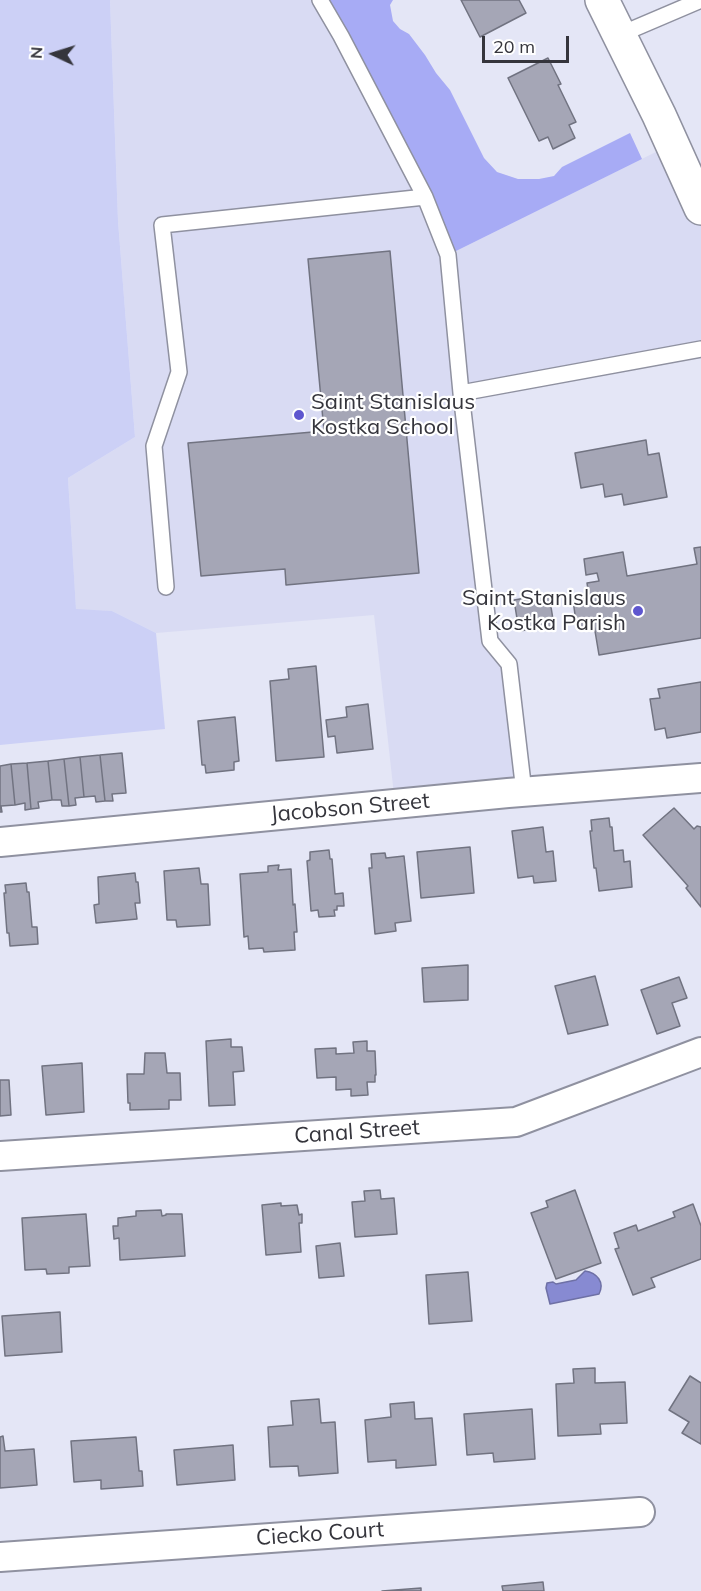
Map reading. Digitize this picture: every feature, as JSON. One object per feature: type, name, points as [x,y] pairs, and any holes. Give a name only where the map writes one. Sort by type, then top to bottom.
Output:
[{"type":"street","points":[[602,0],[659,115],[701,208]]},
{"type":"street","name":"Jacobson Street","points":[[0,842],[524,792],[701,778]]},
{"type":"street","name":"Canal Street","points":[[0,1156],[516,1122],[701,1052]]},
{"type":"street","name":"Ciecko Court","points":[[0,1557],[640,1512]]},
{"type":"lane","points":[[320,0],[425,197],[448,255],[461,393],[490,641],[509,664],[524,792]]},
{"type":"lane","points":[[619,35],[701,0]]},
{"type":"lane","points":[[166,587],[154,446],[179,372],[162,225],[425,197]]},
{"type":"lane","points":[[461,393],[701,349]]},
{"type":"shaded area","points":[[0,0],[110,0],[118,221],[135,437],[68,478],[76,609],[112,611],[156,633],[165,729],[0,745]]},
{"type":"shaded area","name":"Saint Stanislaus Kostka School","points":[[110,0],[320,0],[448,255],[672,144],[701,208],[701,349],[461,393],[490,641],[509,664],[524,792],[395,804],[374,615],[156,633],[112,611],[76,610],[68,478],[135,437],[118,221]]},
{"type":"shaded area","points":[[320,0],[393,0],[390,5],[393,21],[409,34],[450,90],[484,158],[497,172],[518,179],[554,176],[562,167],[630,133],[642,159],[448,255]]},
{"type":"shaded area","points":[[585,1271],[599,1279],[601,1290],[599,1294],[550,1304],[547,1283],[556,1284],[576,1280]]},
{"type":"building","points":[[461,0],[519,0],[526,13],[480,37]]},
{"type":"building","points":[[548,58],[576,122],[569,125],[575,138],[553,149],[548,137],[539,141],[508,78]]},
{"type":"building","points":[[390,251],[419,573],[286,585],[285,569],[201,576],[188,443],[324,431],[308,259]]},
{"type":"building","points":[[646,440],[648,455],[659,453],[667,497],[624,505],[622,494],[605,497],[603,484],[581,488],[575,453]]},
{"type":"building","name":"Saint Stanislaus Kostka Parish","points":[[701,547],[701,638],[599,655],[594,625],[577,628],[576,622],[573,600],[589,597],[587,583],[599,581],[597,573],[586,575],[584,559],[623,552],[627,576],[697,564],[694,548]]},
{"type":"building","points":[[549,594],[554,626],[519,631],[514,600]]},
{"type":"building","points":[[316,666],[324,757],[276,761],[270,681],[289,679],[288,669]]},
{"type":"building","points":[[701,682],[701,732],[667,738],[665,728],[655,730],[650,699],[660,698],[658,689]]},
{"type":"building","points":[[368,704],[373,749],[337,753],[335,736],[328,737],[326,720],[347,717],[346,707]]},
{"type":"building","points":[[235,717],[239,761],[234,762],[234,770],[206,773],[205,765],[202,765],[198,721]]},
{"type":"building","points":[[122,753],[126,793],[112,794],[113,801],[105,801],[100,755]]},
{"type":"building","points":[[100,755],[105,801],[96,802],[95,796],[84,797],[80,757]]},
{"type":"building","points":[[80,757],[84,797],[75,798],[76,805],[69,806],[64,759]]},
{"type":"building","points":[[64,759],[69,806],[62,806],[61,800],[52,800],[48,761]]},
{"type":"building","points":[[48,761],[52,800],[38,802],[39,808],[31,809],[27,763]]},
{"type":"building","points":[[27,763],[31,809],[25,810],[25,803],[15,805],[11,764]]},
{"type":"building","points":[[11,764],[15,805],[1,806],[2,812],[0,812],[0,766]]},
{"type":"building","points":[[674,808],[694,829],[697,826],[701,827],[701,907],[686,888],[688,886],[643,835]]},
{"type":"building","points":[[609,818],[614,851],[623,850],[624,862],[630,861],[632,887],[599,891],[596,868],[594,868],[591,820]]},
{"type":"building","points":[[543,827],[546,852],[553,851],[556,881],[534,883],[533,876],[518,878],[512,831]]},
{"type":"building","points":[[470,847],[474,893],[421,898],[417,852]]},
{"type":"building","points":[[329,850],[335,894],[343,893],[344,906],[337,906],[337,910],[334,910],[335,916],[319,917],[318,910],[311,911],[307,861],[310,860],[310,852]]},
{"type":"building","points":[[385,853],[386,858],[404,856],[411,921],[395,923],[396,931],[375,934],[369,868],[372,868],[371,854]]},
{"type":"building","points":[[279,865],[278,870],[291,869],[297,932],[294,932],[295,950],[264,952],[263,948],[249,949],[248,936],[244,937],[240,874],[268,872],[268,866]]},
{"type":"building","points":[[199,868],[201,884],[208,884],[210,925],[177,927],[176,920],[167,920],[164,871]]},
{"type":"building","points":[[135,873],[140,903],[135,903],[137,919],[96,923],[94,905],[99,904],[98,877]]},
{"type":"building","points":[[26,883],[32,927],[37,927],[38,944],[10,946],[9,933],[7,933],[5,885]]},
{"type":"building","points":[[468,965],[468,1000],[424,1002],[422,968]]},
{"type":"building","points":[[595,976],[608,1025],[568,1034],[555,986]]},
{"type":"building","points":[[679,977],[687,998],[672,1003],[680,1026],[657,1034],[641,990]]},
{"type":"building","points":[[231,1039],[231,1047],[242,1047],[244,1071],[233,1072],[235,1105],[209,1106],[206,1041]]},
{"type":"building","points":[[367,1041],[367,1051],[375,1051],[376,1075],[375,1082],[367,1082],[368,1095],[351,1096],[351,1089],[336,1090],[336,1077],[317,1078],[315,1049],[336,1048],[336,1054],[354,1053],[353,1042]]},
{"type":"building","points":[[145,1053],[165,1053],[167,1073],[180,1073],[181,1100],[169,1100],[169,1109],[130,1110],[127,1074],[144,1074]]},
{"type":"building","points":[[82,1063],[84,1112],[46,1115],[42,1066]]},
{"type":"building","points":[[0,1080],[9,1080],[11,1115],[0,1116]]},
{"type":"building","points":[[380,1190],[381,1199],[394,1198],[397,1234],[355,1237],[352,1202],[365,1201],[364,1191]]},
{"type":"building","points":[[575,1190],[601,1263],[556,1279],[531,1213],[548,1207],[546,1201]]},
{"type":"building","points":[[281,1203],[281,1206],[297,1205],[299,1215],[302,1214],[302,1223],[299,1223],[301,1252],[266,1255],[262,1205]]},
{"type":"building","points":[[693,1204],[701,1226],[701,1259],[651,1278],[655,1287],[633,1295],[615,1249],[619,1248],[614,1233],[636,1225],[638,1231],[675,1217],[673,1212]]},
{"type":"building","points":[[161,1210],[162,1216],[182,1214],[185,1256],[120,1260],[119,1238],[114,1239],[113,1226],[118,1226],[118,1218],[136,1216],[136,1211]]},
{"type":"building","points":[[86,1214],[90,1266],[69,1267],[69,1273],[47,1274],[46,1269],[25,1270],[22,1218]]},
{"type":"building","points":[[340,1243],[344,1276],[319,1278],[316,1246]]},
{"type":"building","points":[[468,1272],[472,1321],[429,1324],[426,1275]]},
{"type":"building","points":[[60,1312],[62,1352],[5,1356],[2,1316]]},
{"type":"building","points":[[595,1368],[595,1383],[625,1382],[627,1423],[600,1424],[601,1434],[558,1436],[556,1384],[574,1383],[573,1369]]},
{"type":"building","points":[[690,1376],[701,1383],[701,1444],[682,1433],[689,1422],[669,1410]]},
{"type":"building","points":[[319,1399],[321,1423],[335,1422],[338,1473],[299,1476],[298,1466],[270,1467],[268,1427],[293,1425],[291,1401]]},
{"type":"building","points":[[414,1402],[415,1419],[432,1418],[436,1465],[396,1468],[396,1460],[368,1462],[365,1420],[391,1417],[390,1404]]},
{"type":"building","points":[[532,1409],[535,1459],[494,1462],[493,1453],[467,1455],[464,1414]]},
{"type":"building","points":[[3,1436],[5,1451],[34,1449],[37,1485],[0,1488],[0,1437]]},
{"type":"building","points":[[136,1437],[139,1471],[142,1471],[143,1486],[101,1489],[101,1480],[74,1482],[71,1441]]},
{"type":"building","points":[[233,1445],[235,1480],[177,1485],[174,1450]]},
{"type":"building","points":[[543,1582],[544,1591],[503,1591],[502,1586]]},
{"type":"building","points":[[421,1588],[421,1591],[382,1591]]},
{"type":"place","name":"Saint Stanislaus Kostka School","points":[[299,415]]},
{"type":"place","name":"Saint Stanislaus Kostka Parish","points":[[638,611]]}]
